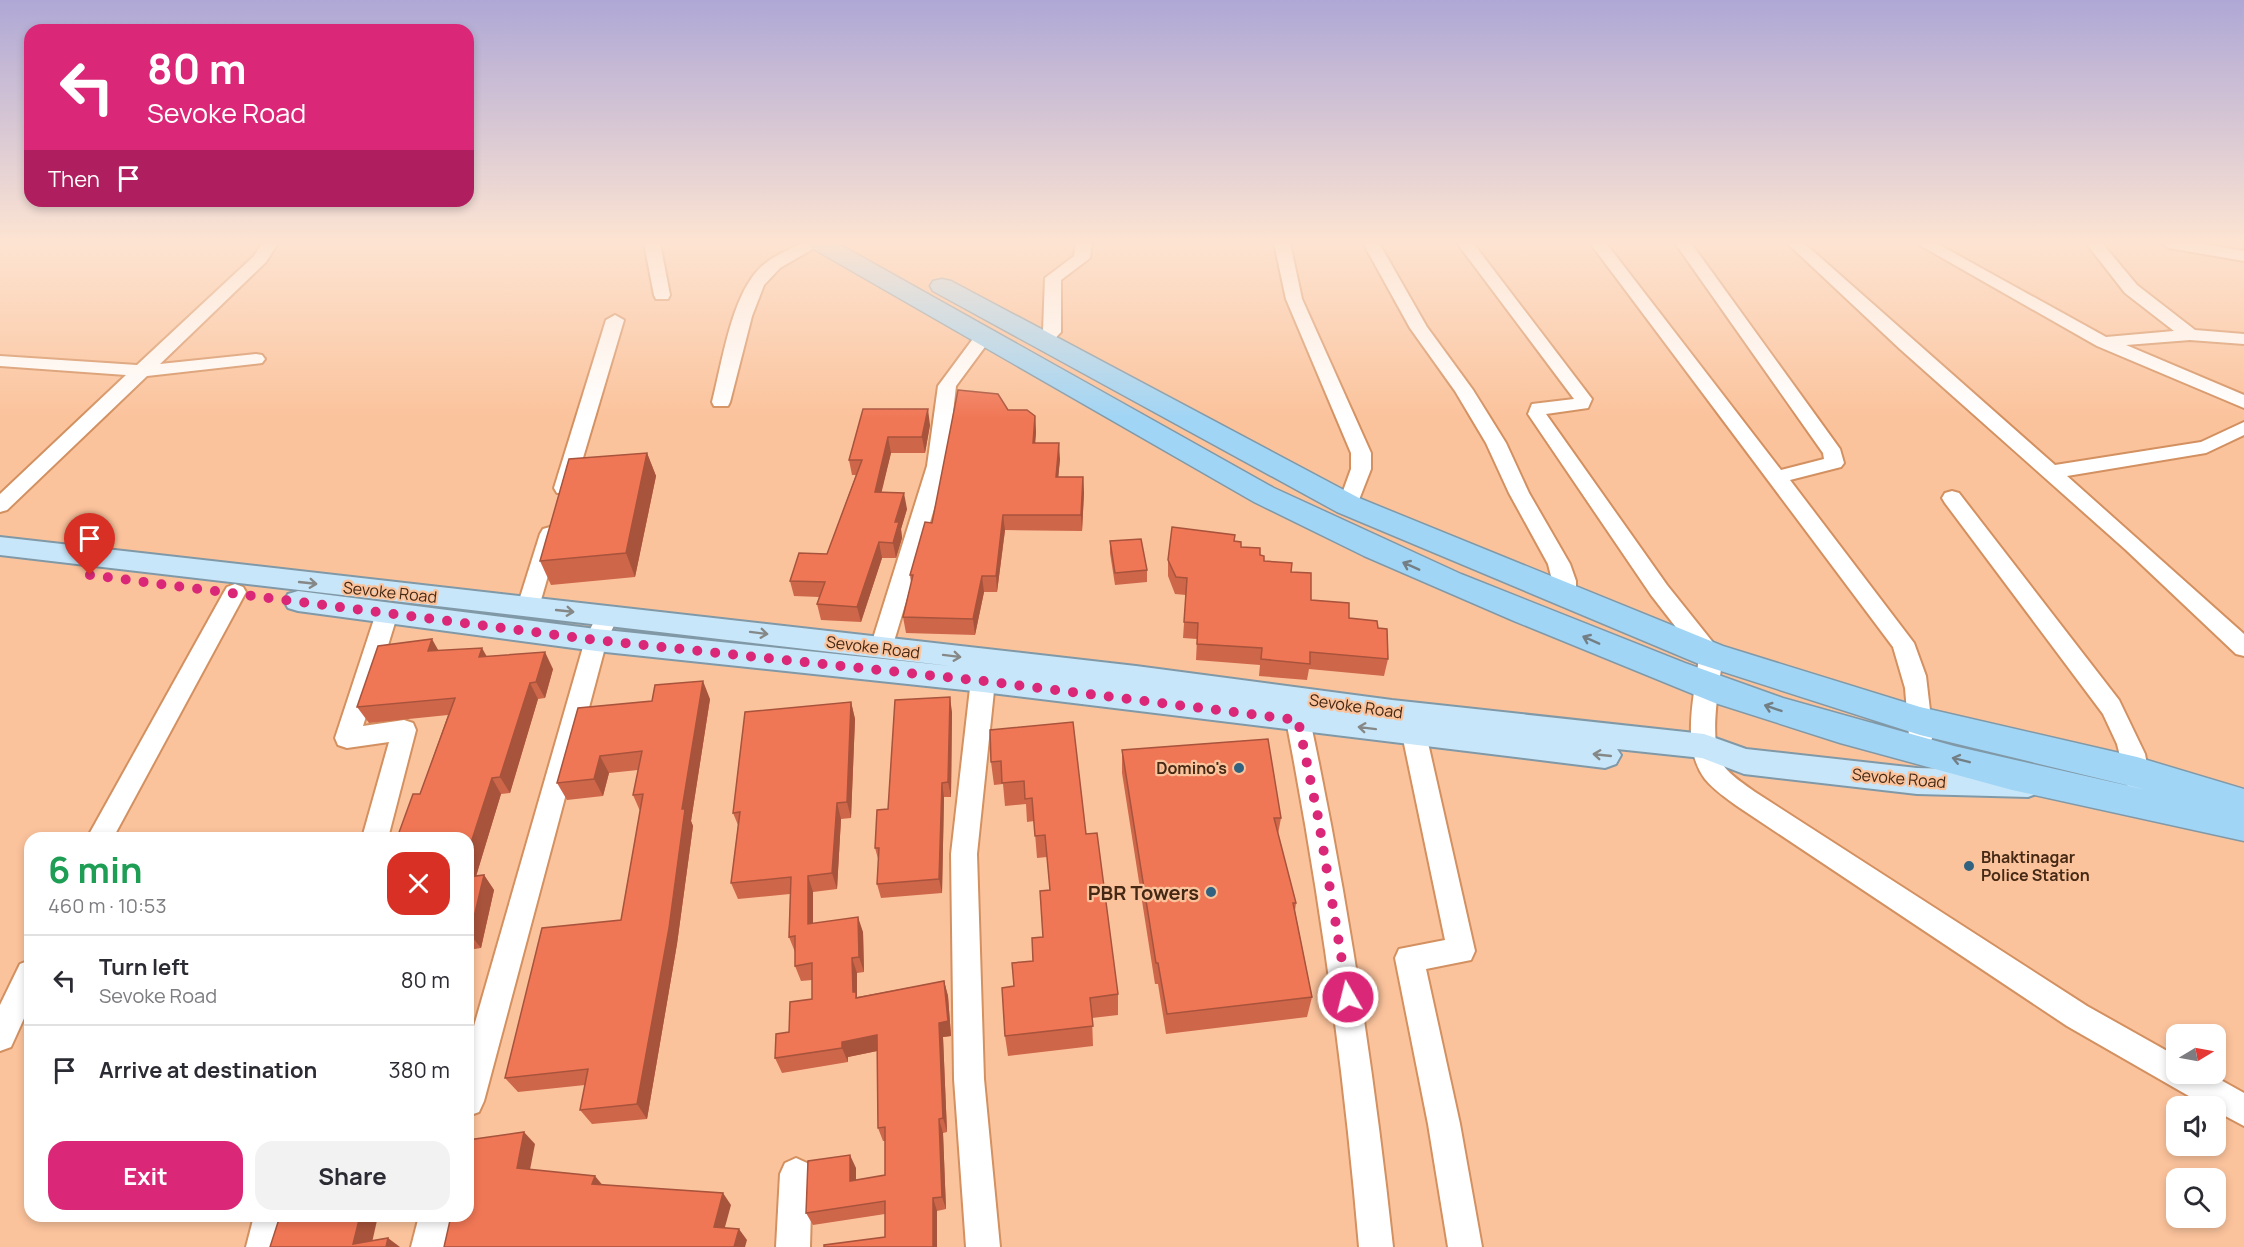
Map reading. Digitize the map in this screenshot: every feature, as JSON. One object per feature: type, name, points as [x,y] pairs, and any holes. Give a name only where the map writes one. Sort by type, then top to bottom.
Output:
[{"type":"highway","points":[[923,301],[1163,440],[1338,533],[1483,597],[1921,736],[2055,784],[2138,789],[2244,805]]},
{"type":"highway","points":[[970,301],[1348,505],[1565,595],[1710,670]]},
{"type":"highway","points":[[1921,736],[2138,789],[2244,825]]},
{"type":"main road","name":"Sevoke Road","points":[[0,546],[59,562],[235,592],[387,613],[881,648],[984,670],[1136,676],[1707,756],[1917,782],[2055,784]]},
{"type":"main road","name":"Sevoke Road","points":[[0,564],[59,562],[528,608],[602,628],[984,670],[1298,720],[1414,734],[1707,756]]},
{"type":"street","points":[[0,505],[217,301]]},
{"type":"street","points":[[721,402],[750,301]]},
{"type":"street","points":[[1043,341],[1052,332],[1053,301]]},
{"type":"street","points":[[1295,301],[1360,453],[1361,469],[1348,505]]},
{"type":"street","points":[[1404,301],[1419,328],[1464,390],[1496,443],[1520,493],[1559,564],[1565,581],[1565,595]]},
{"type":"street","points":[[1509,301],[1583,399],[1581,404],[1539,408],[1537,414],[1659,590],[1710,670],[1707,756],[1725,784],[2077,1016],[2166,1066]]},
{"type":"street","points":[[1643,301],[1903,643],[1912,660],[1917,678],[1921,736]]},
{"type":"street","points":[[1725,301],[1833,453],[1834,463],[1777,477]]},
{"type":"street","points":[[1855,301],[2052,471],[2244,648]]},
{"type":"street","points":[[2027,301],[2103,342],[2244,402]]},
{"type":"street","points":[[2147,301],[2190,334]]},
{"type":"street","points":[[528,608],[615,320]]},
{"type":"street","points":[[2103,342],[2190,334],[2244,339]]},
{"type":"street","points":[[881,648],[937,466],[948,386],[984,336]]},
{"type":"street","points":[[0,362],[143,371],[256,359]]},
{"type":"street","points":[[2052,471],[2206,447],[2244,428]]},
{"type":"street","points":[[1952,498],[2111,707],[2127,732],[2138,789]]},
{"type":"street","points":[[102,832],[235,592]]},
{"type":"street","points":[[377,832],[404,730],[347,738],[387,613]]},
{"type":"street","points":[[474,1080],[602,628]]},
{"type":"street","points":[[983,1247],[969,1079],[964,854],[984,670]]},
{"type":"street","points":[[1298,720],[1340,942],[1357,1063],[1376,1247]]},
{"type":"street","points":[[1414,734],[1461,951],[1409,958],[1442,1113],[1465,1247]]},
{"type":"street","points":[[0,1037],[24,986]]},
{"type":"street","points":[[2198,1084],[2244,1110]]},
{"type":"street","points":[[793,1247],[796,1174]]},
{"type":"street","points":[[263,1247],[269,1222]]},
{"type":"street","points":[[428,1247],[434,1222]]},
{"type":"building","points":[[958,390],[998,394],[1008,410],[1027,410],[1035,416],[1033,443],[1059,443],[1056,477],[1083,477],[1081,515],[1003,515],[996,576],[982,576],[973,619],[903,617],[913,575],[910,575],[925,522],[932,523]]},
{"type":"building","points":[[863,409],[928,409],[922,437],[888,437],[875,492],[904,493],[895,522],[899,522],[893,543],[879,542],[857,607],[817,604],[825,582],[790,581],[799,553],[827,554],[862,460],[849,460]]},
{"type":"building","points":[[647,453],[626,553],[540,561],[569,459]]},
{"type":"building","points":[[1172,527],[1235,535],[1234,541],[1241,542],[1241,547],[1260,548],[1260,555],[1264,556],[1264,561],[1292,563],[1291,572],[1311,573],[1311,600],[1349,603],[1349,618],[1377,621],[1378,628],[1387,629],[1388,659],[1310,652],[1310,664],[1261,659],[1262,648],[1197,644],[1198,623],[1184,622],[1187,578],[1176,577],[1168,560]]},
{"type":"building","points":[[1141,539],[1147,570],[1115,573],[1110,541]]},
{"type":"building","points":[[432,639],[428,651],[482,648],[479,657],[545,652],[536,682],[530,683],[500,777],[492,778],[474,834],[399,832],[413,794],[420,794],[455,698],[357,707],[378,646]]},
{"type":"building","points":[[703,681],[682,809],[685,809],[669,928],[637,1104],[580,1110],[588,1069],[505,1078],[542,928],[621,920],[643,794],[633,795],[642,751],[600,756],[594,779],[557,783],[578,708],[652,701],[655,685]]},
{"type":"building","points":[[950,697],[948,782],[942,783],[939,879],[877,884],[879,848],[875,848],[877,810],[888,809],[895,700]]},
{"type":"building","points":[[851,702],[847,802],[837,803],[832,873],[808,876],[808,924],[858,917],[859,957],[852,958],[853,992],[856,992],[856,998],[944,981],[948,1021],[939,1023],[943,1118],[939,1119],[942,1197],[933,1198],[933,1247],[824,1247],[824,1245],[885,1237],[885,1201],[806,1213],[808,1161],[850,1155],[850,1181],[885,1175],[885,1127],[878,1128],[877,1035],[842,1042],[842,1048],[775,1058],[776,1034],[789,1032],[790,1002],[812,999],[812,963],[795,966],[795,936],[789,937],[791,877],[731,883],[740,812],[733,813],[745,712]]},
{"type":"building","points":[[1073,722],[1086,834],[1097,833],[1118,994],[1090,998],[1093,1026],[1005,1036],[1002,988],[1014,986],[1012,963],[1033,961],[1032,938],[1043,937],[1040,891],[1050,890],[1045,835],[1035,836],[1032,798],[1025,799],[1024,781],[1002,783],[1001,761],[991,762],[990,730]]},
{"type":"building","points":[[1268,739],[1281,818],[1274,818],[1296,903],[1293,903],[1312,997],[1167,1014],[1158,963],[1156,963],[1122,750]]},
{"type":"building","points":[[484,875],[474,917],[474,876]]},
{"type":"building","points":[[524,1132],[517,1168],[595,1176],[592,1184],[723,1193],[714,1227],[739,1229],[734,1247],[444,1247],[450,1222],[474,1222],[474,1139]]},
{"type":"building","points":[[278,1222],[358,1222],[353,1244],[388,1238],[386,1247],[270,1247]]},
{"type":"place","name":"Domino's","points":[[1239,768]]},
{"type":"place","name":"Bhaktinagar Police Station","points":[[1969,866]]},
{"type":"place","name":"PBR Towers","points":[[1211,892]]},
{"type":"route","points":[[90,575],[596,640],[983,681],[1298,720],[1318,817],[1348,997]]}]
